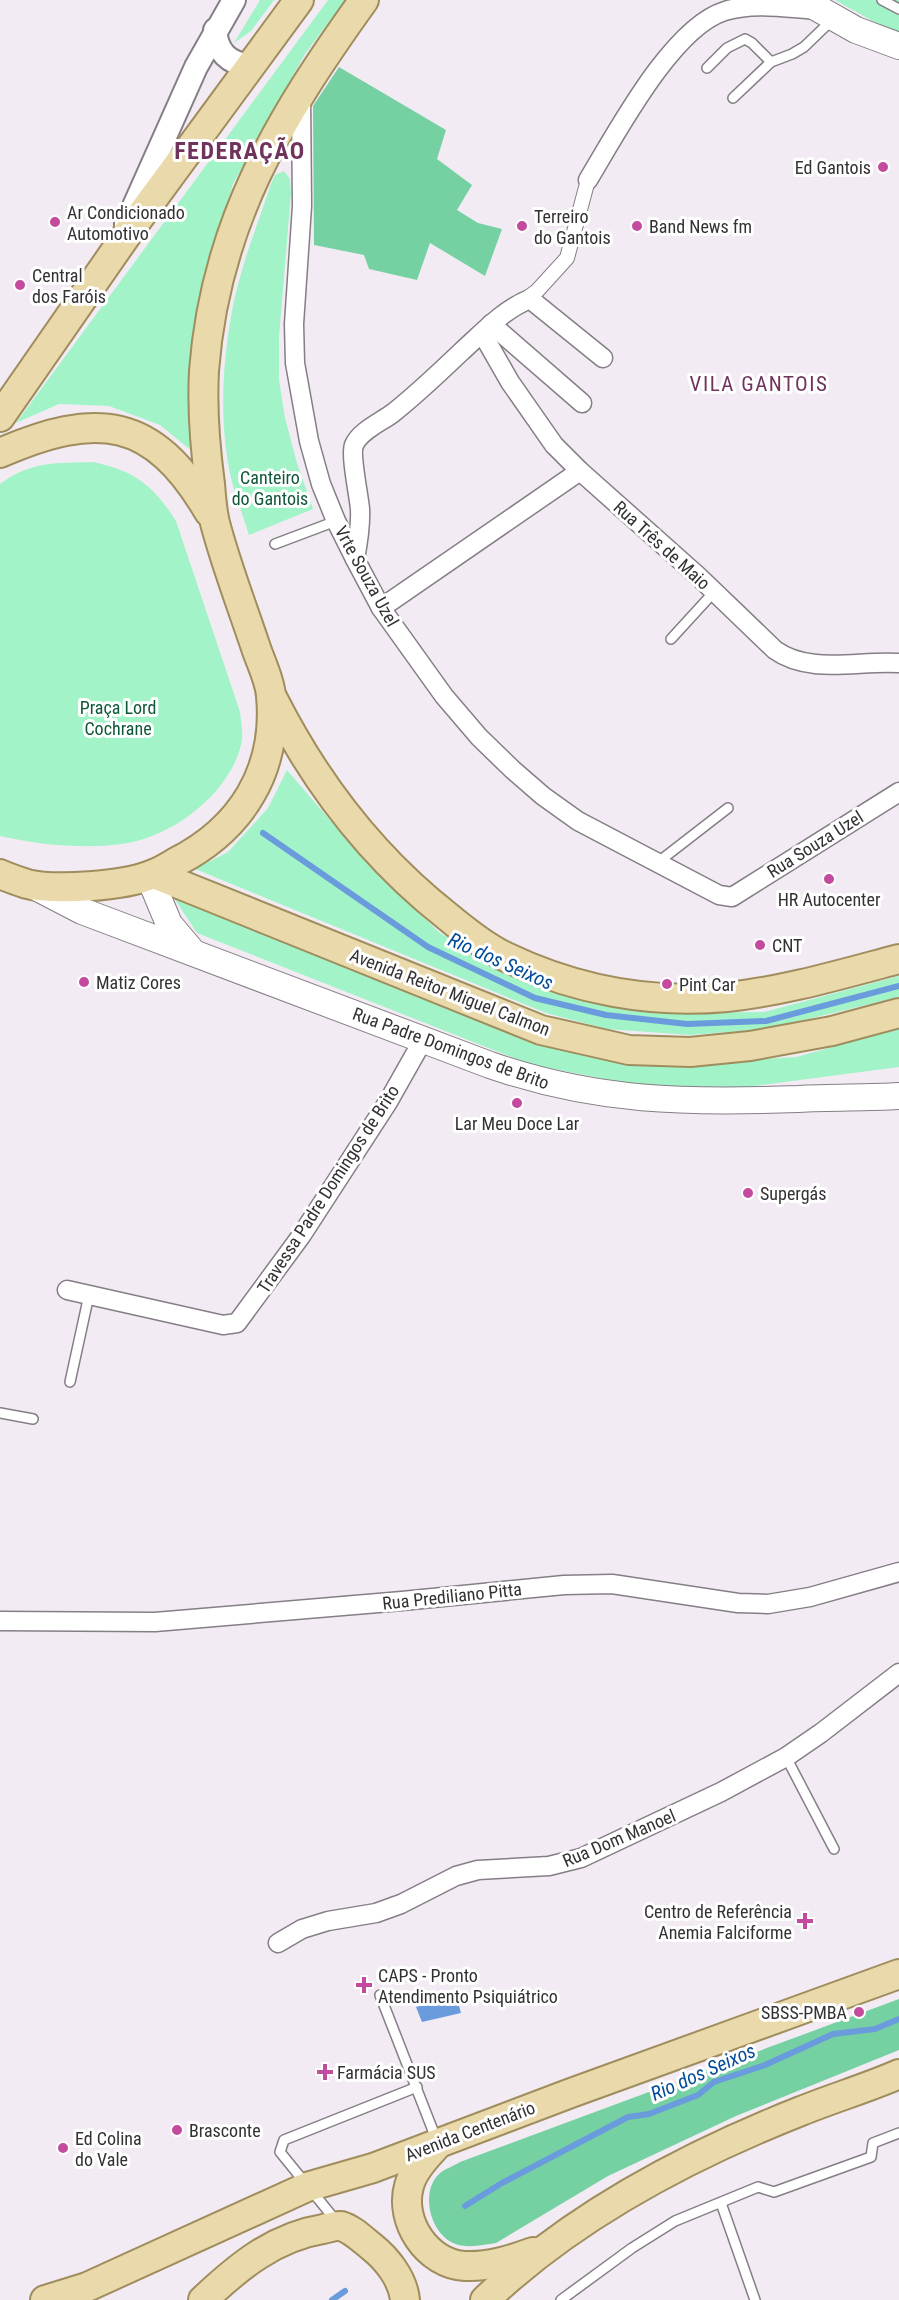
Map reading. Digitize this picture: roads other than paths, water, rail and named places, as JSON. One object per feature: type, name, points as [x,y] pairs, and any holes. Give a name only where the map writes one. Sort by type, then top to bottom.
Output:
[{"type":"main road","points":[[0,417],[116,251],[299,0]]},
{"type":"main road","points":[[214,521],[205,429],[204,384],[209,331],[217,284],[230,237],[264,155],[301,92],[364,0]]},
{"type":"main road","points":[[818,10],[880,40],[899,46]]},
{"type":"main road","points":[[0,453],[56,432],[90,427],[118,429],[146,441],[170,459],[192,483],[214,521],[271,694],[314,772],[374,850],[433,906],[469,934],[506,957],[594,989],[636,996],[684,998],[725,997],[764,992],[899,959]]},
{"type":"main road","points":[[0,874],[32,885],[63,887],[94,885],[151,875],[212,840],[234,819],[253,793],[267,760],[271,729],[271,694]]},
{"type":"main road","name":"Rua Padre Domingos de Brito","points":[[151,875],[169,924],[193,952]]},
{"type":"main road","name":"Avenida Reitor Miguel Calmon","points":[[151,875],[541,1030],[629,1050],[690,1052],[750,1046],[832,1031],[899,1013]]},
{"type":"main road","name":"Rua Padre Domingos de Brito","points":[[32,885],[82,911],[521,1076],[600,1094],[663,1101],[725,1102],[899,1096]]},
{"type":"main road","name":"Avenida Centenário","points":[[45,2300],[87,2287],[307,2187],[373,2168],[899,1974]]},
{"type":"main road","points":[[485,2300],[548,2245],[611,2205],[720,2145],[801,2111],[895,2080]]},
{"type":"main road","points":[[438,2144],[419,2167],[409,2184],[406,2201],[408,2217],[415,2234],[426,2247],[441,2259],[463,2266],[490,2265],[548,2245]]},
{"type":"main road","points":[[203,2300],[247,2260],[265,2250],[308,2231],[340,2226],[376,2250],[394,2270],[405,2300]]},
{"type":"street","points":[[116,251],[138,195],[215,30],[234,0]]},
{"type":"street","points":[[354,559],[359,535],[360,511],[353,457],[354,445],[486,329],[537,291],[567,258],[588,180],[629,111],[655,73],[683,41],[703,23],[723,12],[748,6],[818,10]]},
{"type":"street","points":[[215,30],[217,44],[222,53],[230,61],[250,66]]},
{"type":"street","name":"Vrte Souza Uzel","points":[[301,92],[302,206],[294,324],[295,363],[309,441],[321,484],[354,559],[381,608],[444,696],[479,737],[513,770],[543,796],[579,821],[719,896],[732,897]]},
{"type":"street","points":[[522,302],[530,299],[603,358]]},
{"type":"street","points":[[486,329],[582,403]]},
{"type":"street","name":"Rua Três de Maio","points":[[486,329],[510,382],[538,424],[580,471],[788,659],[851,665],[899,663]]},
{"type":"street","points":[[381,608],[580,471]]},
{"type":"street","name":"Rua Souza Uzel","points":[[732,897],[899,792]]},
{"type":"street","name":"Travessa Padre Domingos de Brito","points":[[89,1295],[223,1325],[237,1323],[244,1317],[301,1236],[388,1102],[423,1040]]},
{"type":"street","points":[[67,1290],[89,1295]]},
{"type":"street","name":"Rua Prediliano Pitta","points":[[0,1621],[155,1622],[564,1585],[612,1584],[738,1603],[768,1604],[810,1597],[899,1572]]},
{"type":"street","name":"Rua Dom Manoel","points":[[278,1943],[302,1929],[328,1921],[376,1913],[401,1904],[456,1876],[478,1870],[549,1866],[581,1858],[721,1792],[786,1757],[899,1673]]},
{"type":"lane","points":[[882,0],[899,9]]},
{"type":"lane","points":[[733,98],[771,62],[804,47],[818,10]]},
{"type":"lane","points":[[707,68],[727,48],[745,39],[771,62]]},
{"type":"lane","points":[[275,544],[336,521]]},
{"type":"lane","points":[[671,639],[714,592]]},
{"type":"lane","points":[[657,863],[728,808]]},
{"type":"lane","points":[[70,1382],[89,1295]]},
{"type":"lane","points":[[0,1413],[33,1419]]},
{"type":"lane","points":[[786,1757],[834,1849]]},
{"type":"lane","points":[[380,1995],[438,2144]]},
{"type":"lane","points":[[340,2226],[280,2152],[284,2140],[417,2087]]},
{"type":"lane","points":[[561,2300],[632,2248],[675,2221],[758,2187],[774,2192],[871,2157],[873,2143],[899,2133]]},
{"type":"lane","points":[[721,2203],[755,2300]]},
{"type":"water","points":[[456,1995],[461,2013],[422,2022],[416,2007]]},
{"type":"waterway","name":"Rio dos Seixos","points":[[263,833],[428,947],[535,998],[606,1015],[687,1024],[766,1021],[899,986]]},
{"type":"waterway","name":"Rio dos Seixos","points":[[465,2206],[502,2183],[628,2117],[649,2114],[698,2095],[714,2082],[765,2065],[833,2034],[875,2029],[899,2019]]},
{"type":"waterway","name":"Rio dos Seixos","points":[[332,2300],[345,2291]]},
{"type":"place","name":"Ed Gantois","points":[[883,167]]},
{"type":"place","name":"Ar Condicionado Automotivo","points":[[55,222]]},
{"type":"place","name":"Terreiro do Gantois","points":[[522,226]]},
{"type":"place","name":"Band News fm","points":[[637,226]]},
{"type":"place","name":"Central dos Faróis","points":[[20,285]]},
{"type":"place","name":"HR Autocenter","points":[[829,879]]},
{"type":"place","name":"CNT","points":[[760,945]]},
{"type":"place","name":"Matiz Cores","points":[[84,982]]},
{"type":"place","name":"Pint Car","points":[[667,984]]},
{"type":"place","name":"Lar Meu Doce Lar","points":[[517,1103]]},
{"type":"place","name":"Supergás","points":[[748,1193]]},
{"type":"place","name":"Centro de Referência Anemia Falciforme","points":[[805,1921]]},
{"type":"place","name":"CAPS - Pronto Atendimento Psiquiátrico","points":[[364,1985]]},
{"type":"place","name":"SBSS-PMBA","points":[[859,2012]]},
{"type":"place","name":"Farmácia SUS","points":[[325,2072]]},
{"type":"place","name":"Brasconte","points":[[177,2130]]},
{"type":"place","name":"Ed Colina do Vale","points":[[63,2148]]},
{"type":"district","name":"FEDERAÇÃO","points":[[240,151]]},
{"type":"district","name":"VILA GANTOIS","points":[[759,384]]},
{"type":"park label","name":"Canteiro do Gantois","points":[[270,487]]},
{"type":"park label","name":"Praça Lord Cochrane","points":[[118,717]]}]
